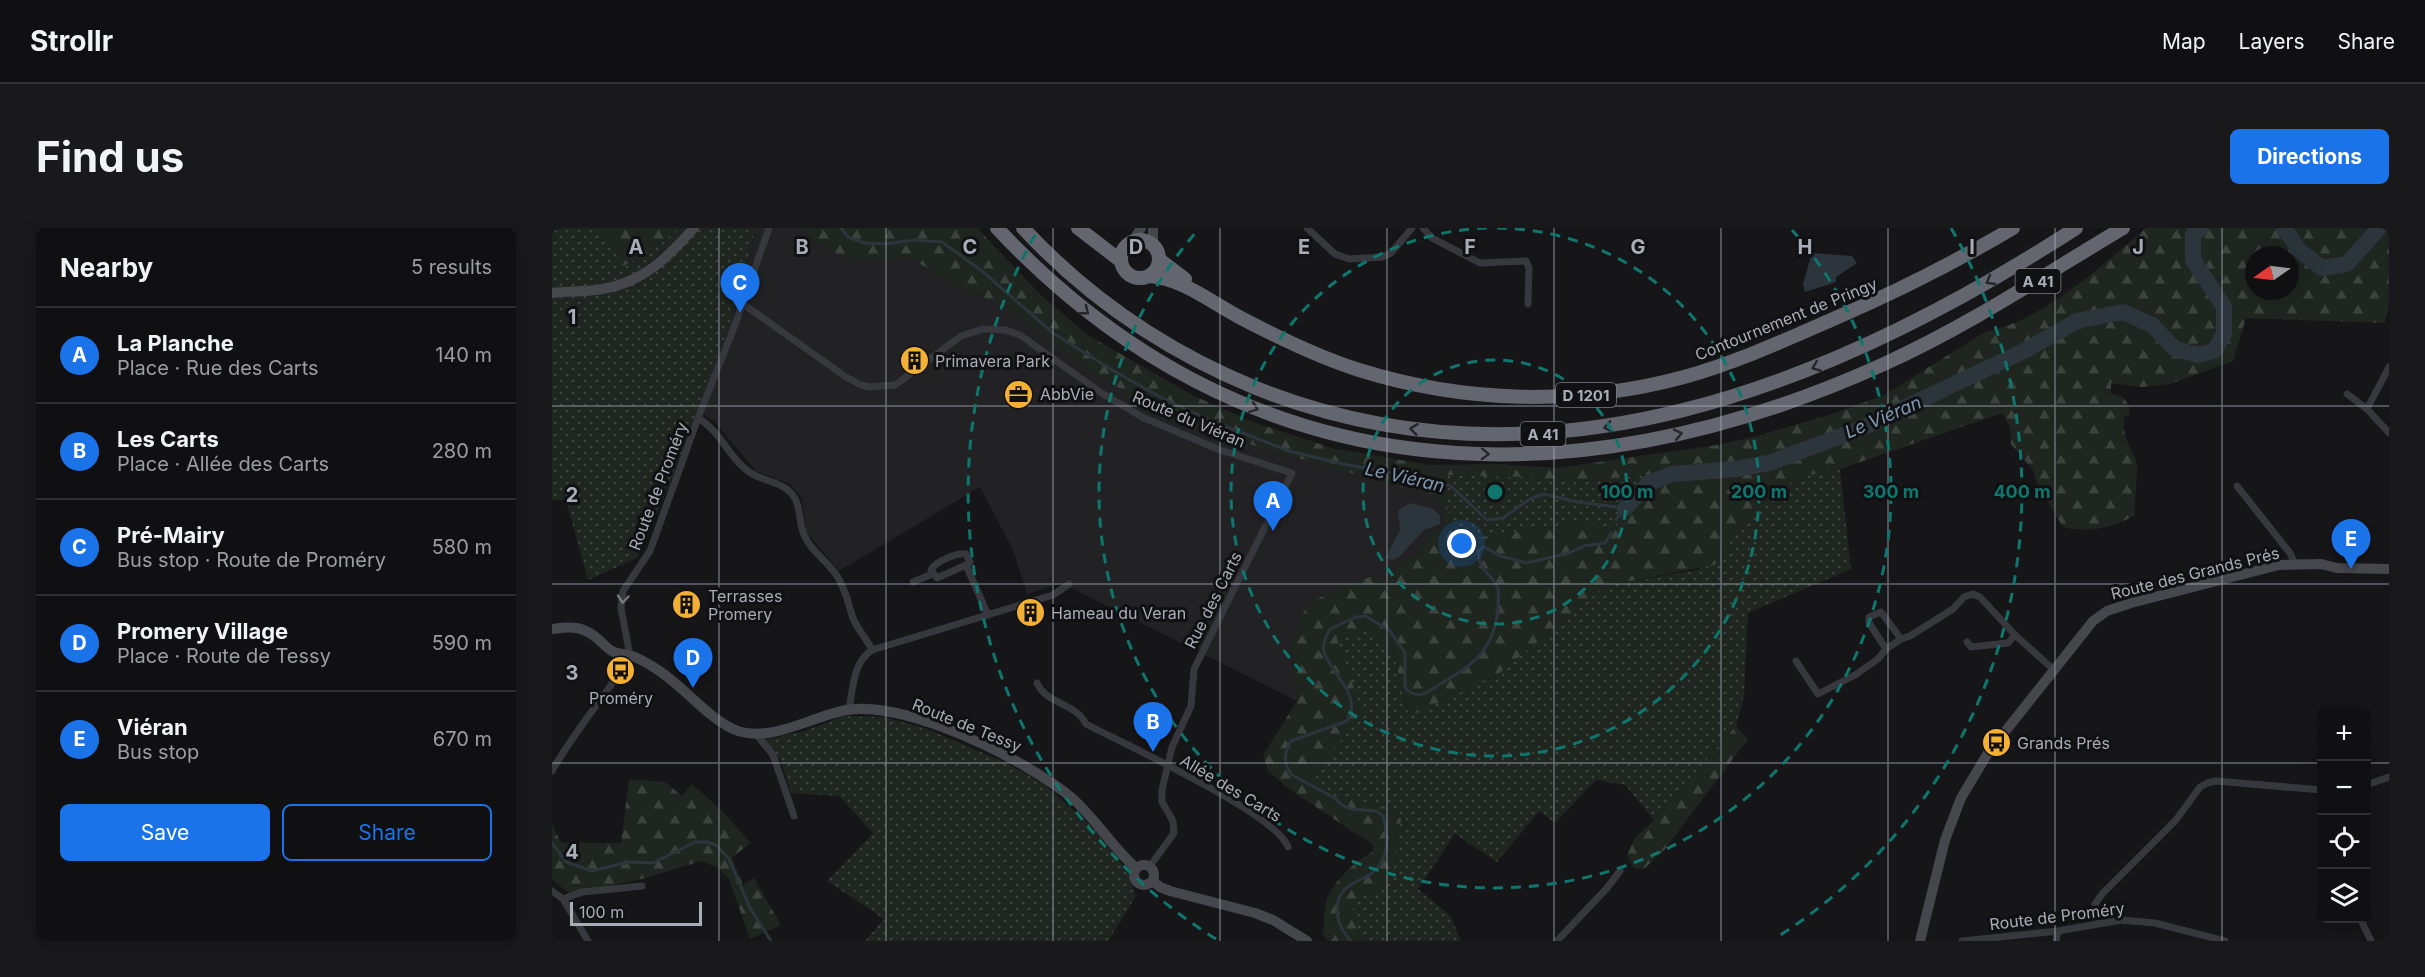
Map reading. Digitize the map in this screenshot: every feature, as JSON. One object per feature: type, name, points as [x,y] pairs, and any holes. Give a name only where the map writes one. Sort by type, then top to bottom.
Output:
[{"type":"highway","name":"A 41","points":[[997,228],[1043,275],[1096,320],[1151,357],[1212,390],[1281,418],[1350,438],[1420,450],[1492,454],[1551,453],[1626,444],[1703,428],[1766,410],[1851,379],[1925,344],[1995,307],[2115,228]]},
{"type":"highway","name":"A 41","points":[[1023,228],[1064,269],[1118,312],[1177,350],[1239,381],[1306,406],[1378,423],[1414,429],[1496,435],[1604,428],[1676,413],[1759,389],[1841,357],[1922,318],[2076,228]]},
{"type":"highway","name":"Contournement de Pringy","points":[[1078,228],[1121,261],[1123,268],[1131,276],[1149,276],[1173,281],[1303,349],[1383,377],[1427,387],[1469,394],[1520,397],[1563,396],[1646,386],[1702,371],[1742,357],[1903,288],[2013,228]]},
{"type":"highway","points":[[1083,228],[1110,240],[1143,240],[1154,245],[1160,260],[1157,268],[1149,276]]},
{"type":"highway","name":"Contournement de Pringy","points":[[1160,260],[1181,277],[1252,317],[1307,343],[1363,364],[1413,378],[1457,385],[1509,389],[1554,389],[1599,386],[1653,377],[1686,369],[1738,351],[1888,287],[1999,228]]},
{"type":"highway","points":[[2080,253],[2123,228]]},
{"type":"highway","points":[[1121,261],[1122,251],[1131,241]]},
{"type":"street","points":[[552,293],[602,289],[639,278],[662,263],[694,228]]},
{"type":"street","name":"Route de Proméry","points":[[630,656],[621,608],[621,595],[650,550],[743,304],[769,228]]},
{"type":"street","points":[[1131,241],[1141,228]]},
{"type":"street","points":[[1153,228],[1154,245]]},
{"type":"street","points":[[1307,228],[1335,254],[1349,259],[1382,257],[1391,253],[1412,228]]},
{"type":"street","points":[[1423,228],[1432,238],[1480,263],[1526,261],[1529,268],[1528,304]]},
{"type":"street","name":"Route du Viéran","points":[[743,304],[846,377],[861,385],[875,387],[900,383],[967,333],[988,328],[1005,330],[1020,335],[1100,392],[1142,417],[1220,450],[1292,473]]},
{"type":"street","points":[[2367,409],[2389,367]]},
{"type":"street","points":[[2347,394],[2367,409],[2389,433]]},
{"type":"street","points":[[698,418],[714,429],[748,472],[764,481],[787,489],[793,495],[805,538],[838,577],[846,592],[854,621],[872,650]]},
{"type":"street","name":"Rue des Carts","points":[[1150,866],[1174,833],[1173,821],[1162,796],[1173,743],[1191,706],[1193,676],[1197,662],[1292,473]]},
{"type":"street","points":[[2237,486],[2290,553],[2295,564]]},
{"type":"street","points":[[913,582],[932,574],[939,577],[966,566],[969,559],[963,552],[931,567],[932,574]]},
{"type":"street","name":"Route des Grands Prés","points":[[1920,941],[1945,840],[1961,798],[1988,753],[2090,624],[2107,611],[2131,603],[2279,565],[2389,569]]},
{"type":"street","points":[[966,566],[988,615]]},
{"type":"street","points":[[849,709],[858,665],[872,650],[1053,595],[1069,584]]},
{"type":"street","points":[[1796,661],[1818,694],[1855,675],[1878,659],[1886,649],[1953,609],[1964,597],[1973,594],[1980,597],[2015,635],[2053,669]]},
{"type":"street","points":[[1886,649],[1869,623],[1869,617],[1881,612],[1901,639]]},
{"type":"street","name":"Route de Tessy","points":[[552,629],[580,627],[591,633],[612,651],[630,656],[660,671],[732,728],[756,734],[779,730],[849,709],[886,712],[916,718],[1002,753],[1033,770],[1079,804],[1136,868]]},
{"type":"street","points":[[1967,642],[1971,647],[2008,642],[2015,635]]},
{"type":"street","points":[[552,771],[565,747],[601,701],[630,656]]},
{"type":"street","name":"Allée des Carts","points":[[1037,683],[1041,693],[1080,713],[1086,724],[1184,772],[1215,790],[1281,834],[1288,847]]},
{"type":"street","points":[[756,734],[773,755],[794,816]]},
{"type":"street","points":[[2371,783],[2389,777]]},
{"type":"street","points":[[2098,923],[2096,904],[2102,894],[2176,820],[2203,785],[2216,781],[2317,789]]},
{"type":"street","points":[[1142,864],[1150,866],[1154,873],[1153,880],[1143,885],[1137,882],[1134,875],[1136,868],[1142,864]]},
{"type":"street","points":[[1557,941],[1620,871]]},
{"type":"street","points":[[1153,880],[1160,887],[1170,891],[1264,916],[1307,941]]},
{"type":"street","points":[[564,899],[582,892],[642,886]]},
{"type":"street","points":[[552,891],[564,899],[588,941]]},
{"type":"street","name":"Route de Proméry","points":[[1962,941],[2058,931],[2121,920],[2147,922],[2225,941]]},
{"type":"street","points":[[2362,923],[2371,941]]},
{"type":"street","points":[[2056,941],[2058,931]]},
{"type":"shaded area","points":[[755,228],[799,228],[816,242],[869,261],[910,258],[967,291],[1005,305],[1095,374],[1429,495],[1442,508],[1444,522],[1441,529],[1426,537],[1419,552],[1403,560],[1386,582],[1292,645],[1297,701],[1061,583],[1027,594],[1013,550],[980,487],[839,571],[806,532],[802,498],[790,484],[756,471],[714,421],[696,410],[739,299]]},
{"type":"shaded area","points":[[1812,253],[1852,256],[1857,263],[1836,277],[1836,282],[1805,292],[1803,284]]},
{"type":"shaded area","points":[[1410,503],[1431,508],[1440,515],[1440,524],[1424,530],[1399,557],[1392,560],[1385,558],[1400,530],[1398,511]]},
{"type":"green space","points":[[552,228],[591,228],[647,255],[679,228],[755,228],[739,299],[670,483],[637,558],[588,580],[566,500],[552,500]]},
{"type":"green space","points":[[591,228],[679,228],[647,255],[623,266],[604,235]]},
{"type":"green space","points":[[799,228],[977,228],[1040,294],[1086,334],[1192,395],[1253,422],[1332,448],[1429,465],[1498,464],[1556,468],[1717,445],[1761,435],[1838,412],[1884,395],[1985,332],[2006,326],[2049,305],[2091,274],[2146,228],[2389,228],[2389,302],[2385,323],[2246,318],[2233,361],[2170,384],[2142,387],[2111,383],[2111,394],[2123,397],[2128,404],[2130,415],[2124,417],[2125,433],[2137,467],[2135,515],[2109,526],[2091,529],[2063,527],[2037,484],[2033,470],[2011,444],[2010,427],[2002,413],[1840,469],[1799,477],[1756,507],[1731,537],[1727,552],[1714,565],[1605,586],[1496,676],[1410,716],[1393,652],[1370,630],[1337,639],[1363,714],[1308,780],[1334,796],[1387,808],[1401,819],[1396,863],[1381,892],[1360,892],[1352,911],[1360,937],[1364,941],[1328,941],[1323,935],[1325,905],[1329,894],[1345,873],[1372,852],[1373,845],[1289,789],[1268,771],[1263,755],[1297,701],[1292,645],[1301,615],[1315,600],[1338,588],[1373,576],[1386,582],[1403,560],[1419,552],[1426,537],[1441,529],[1444,522],[1442,508],[1429,495],[1185,426],[1095,374],[1005,305],[967,291],[910,258],[869,261],[843,257],[816,242]],"holes":[[[1445,475],[1531,477],[1570,482],[1648,475],[1638,496],[1614,530],[1583,522],[1478,538],[1452,523],[1444,493]]]},
{"type":"green space","points":[[1840,469],[1851,569],[1748,613],[1744,695],[1736,726],[1654,820],[1625,785],[1596,780],[1555,823],[1539,811],[1497,862],[1455,834],[1418,889],[1450,915],[1461,941],[1364,941],[1360,937],[1352,911],[1387,808],[1334,796],[1307,780],[1363,714],[1336,639],[1370,630],[1393,652],[1409,715],[1496,676],[1605,586],[1697,570],[1727,553],[1731,537],[1756,507],[1799,477]]},
{"type":"green space","points":[[1445,475],[1531,477],[1570,482],[1648,475],[1638,496],[1614,530],[1583,522],[1478,538],[1452,523],[1444,493]]},
{"type":"green space","points":[[845,716],[883,717],[925,728],[1004,762],[1044,784],[1093,828],[1127,870],[1136,896],[1108,941],[865,941],[884,919],[827,881],[873,833],[839,796],[791,793],[781,761],[765,740],[804,731]]},
{"type":"green space","points":[[1736,726],[1748,739],[1665,849],[1644,869],[1634,868],[1627,855],[1635,838],[1654,820]]},
{"type":"green space","points":[[629,779],[665,782],[682,796],[692,784],[722,811],[751,843],[732,857],[743,885],[754,878],[781,925],[750,939],[729,879],[717,867],[701,861],[642,879],[570,894],[552,879],[552,824],[561,843],[621,843]]},
{"type":"waterway","name":"Le Viéran","points":[[841,228],[848,237],[864,243],[884,244],[915,240],[942,242],[982,271],[1053,333],[1112,370],[1162,398],[1214,422],[1289,451],[1451,486],[1487,520],[1503,518],[1530,499],[1544,494],[1578,502],[1625,508]]},
{"type":"waterway","name":"Le Viéran","points":[[1625,508],[1649,483],[1672,474],[1736,469],[1769,463],[1860,429],[2026,350],[2077,321],[2123,312],[2152,325],[2175,349],[2198,355],[2214,351],[2224,334],[2224,307],[2193,260],[2193,235],[2201,228]]},
{"type":"waterway","name":"Le Viéran","points":[[2284,228],[2300,251],[2322,268],[2347,264],[2379,228]]},
{"type":"waterway","points":[[1616,520],[1625,508]]},
{"type":"waterway","points":[[1351,941],[1340,923],[1338,903],[1344,890],[1372,873],[1382,861],[1387,839],[1383,816],[1376,811],[1351,809],[1342,805],[1335,798],[1292,775],[1285,758],[1291,741],[1347,721],[1351,712],[1349,693],[1324,652],[1324,643],[1330,629],[1356,617],[1366,616],[1390,631],[1405,653],[1405,688],[1413,694],[1421,695],[1470,664],[1479,656],[1492,636],[1496,624],[1498,592],[1497,586],[1480,561],[1479,550],[1484,547],[1501,556],[1526,563],[1566,554],[1584,546],[1605,543],[1611,533]]},
{"type":"waterway","points":[[552,843],[566,862],[592,871],[629,862],[653,863],[695,842],[716,845],[729,859],[750,908],[771,941]]},
{"type":"place","name":"Pré-Mairy","points":[[740,313]]},
{"type":"place","name":"Primavera Park","points":[[914,361]]},
{"type":"place","name":"AbbVie","points":[[1019,394]]},
{"type":"place","name":"La Planche","points":[[1273,531]]},
{"type":"place","name":"Viéran","points":[[2351,569]]},
{"type":"place","name":"Terrasses Promery","points":[[687,605]]},
{"type":"place","name":"Hameau du Veran","points":[[1030,613]]},
{"type":"place","name":"Proméry","points":[[621,670]]},
{"type":"place","name":"Promery Village","points":[[693,688]]},
{"type":"place","name":"Grands Prés","points":[[1996,743]]},
{"type":"place","name":"Les Carts","points":[[1153,752]]}]
